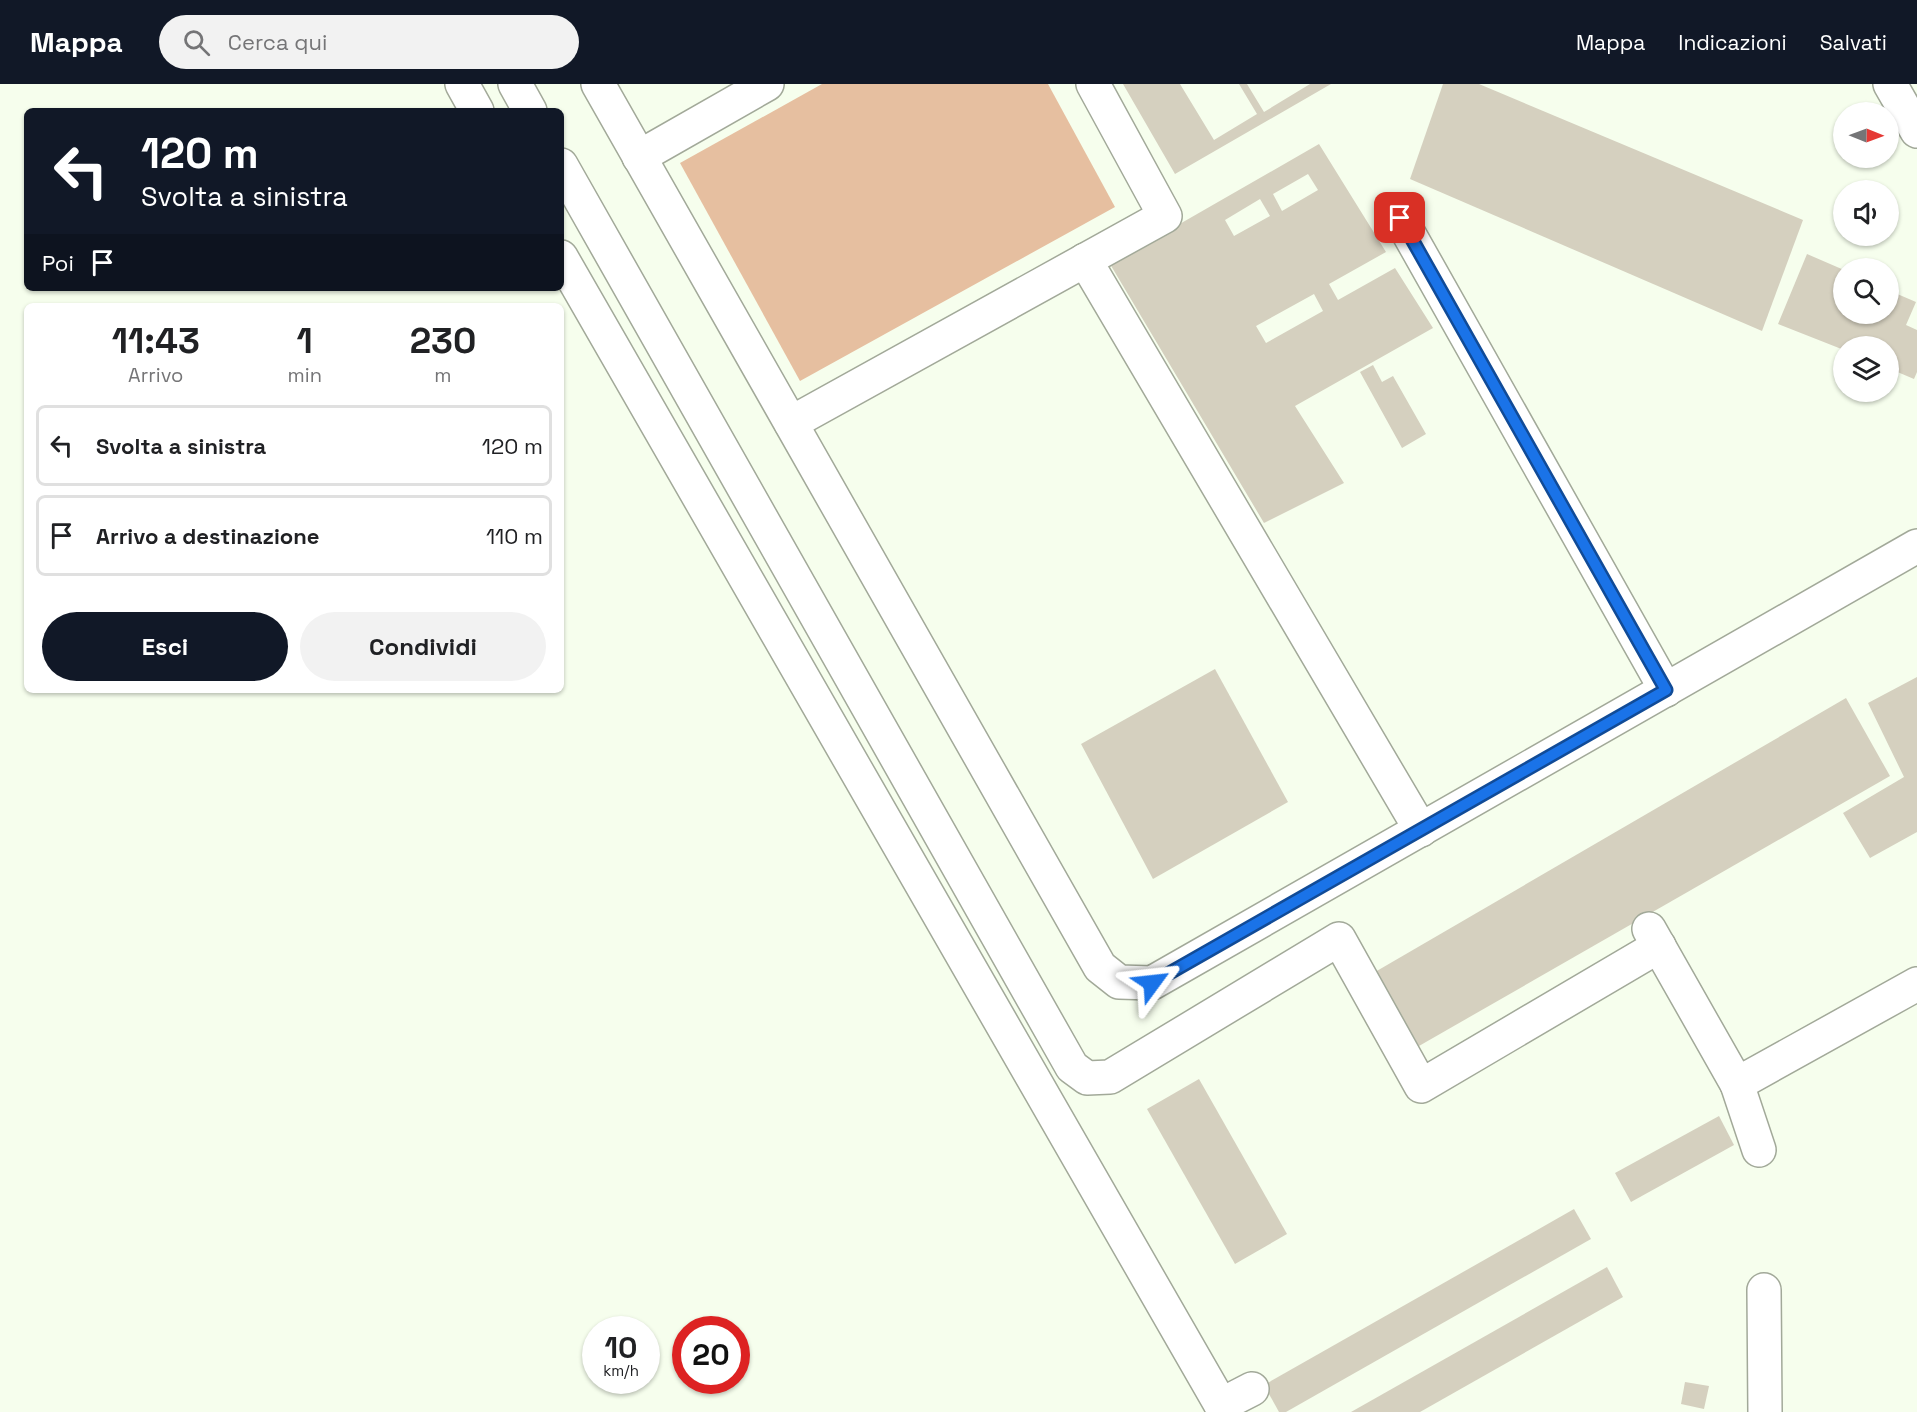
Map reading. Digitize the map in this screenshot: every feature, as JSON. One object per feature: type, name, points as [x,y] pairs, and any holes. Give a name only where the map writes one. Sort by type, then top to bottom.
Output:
[{"type":"street","points":[[462,84],[475,108]]},
{"type":"street","points":[[515,84],[528,108]]},
{"type":"street","points":[[598,84],[1100,967],[1119,982],[1152,983],[1917,546]]},
{"type":"street","points":[[639,157],[767,84]]},
{"type":"street","points":[[790,423],[1165,216],[1093,84]]},
{"type":"street","points":[[1890,84],[1917,131]]},
{"type":"street","points":[[564,170],[1072,1066],[1087,1078],[1110,1077],[1339,939],[1421,1086],[1654,938],[1737,1084],[1759,1150]]},
{"type":"street","points":[[1400,218],[1666,690]]},
{"type":"street","points":[[1085,260],[1421,830]]},
{"type":"street","points":[[564,261],[1223,1408],[1252,1389]]},
{"type":"street","points":[[1737,1084],[1917,984]]},
{"type":"street","points":[[1764,1290],[1765,1412]]},
{"type":"shaded area","points":[[822,84],[1048,84],[1115,207],[800,381],[680,163]]},
{"type":"building","points":[[1123,84],[1180,84],[1214,140],[1257,114],[1239,84],[1247,84],[1264,112],[1310,84],[1331,84],[1175,174]]},
{"type":"building","points":[[1443,84],[1479,84],[1803,220],[1762,331],[1410,179]]},
{"type":"building","points":[[1319,144],[1386,252],[1329,284],[1338,300],[1395,268],[1433,328],[1295,406],[1344,483],[1264,523],[1110,264]],"holes":[[[1308,174],[1318,190],[1282,211],[1273,194]],[[1260,199],[1270,216],[1234,236],[1225,220]],[[1314,294],[1323,311],[1266,343],[1256,326]]]},
{"type":"building","points":[[1807,254],[1833,265],[1833,324],[1899,324],[1899,295],[1916,302],[1906,325],[1917,330],[1917,372],[1914,379],[1899,373],[1899,336],[1833,336],[1833,346],[1778,324]]},
{"type":"building","points":[[1373,365],[1382,382],[1393,376],[1426,434],[1402,448],[1360,372]]},
{"type":"building","points":[[1215,669],[1288,802],[1153,879],[1081,744]]},
{"type":"building","points":[[1917,677],[1917,832],[1870,858],[1843,813],[1904,777],[1868,703]]},
{"type":"building","points":[[1846,698],[1890,776],[1419,1046],[1375,972]]},
{"type":"building","points":[[1199,1079],[1287,1234],[1235,1264],[1147,1109]]},
{"type":"building","points":[[1719,1116],[1734,1145],[1631,1202],[1615,1173]]},
{"type":"building","points":[[1574,1209],[1591,1239],[1286,1412],[1279,1412],[1264,1385]]},
{"type":"building","points":[[1607,1267],[1623,1297],[1420,1412],[1351,1412]]},
{"type":"building","points":[[1685,1382],[1709,1386],[1704,1409],[1681,1404]]},
{"type":"route","points":[[1152,983],[1666,690],[1400,218]]}]
